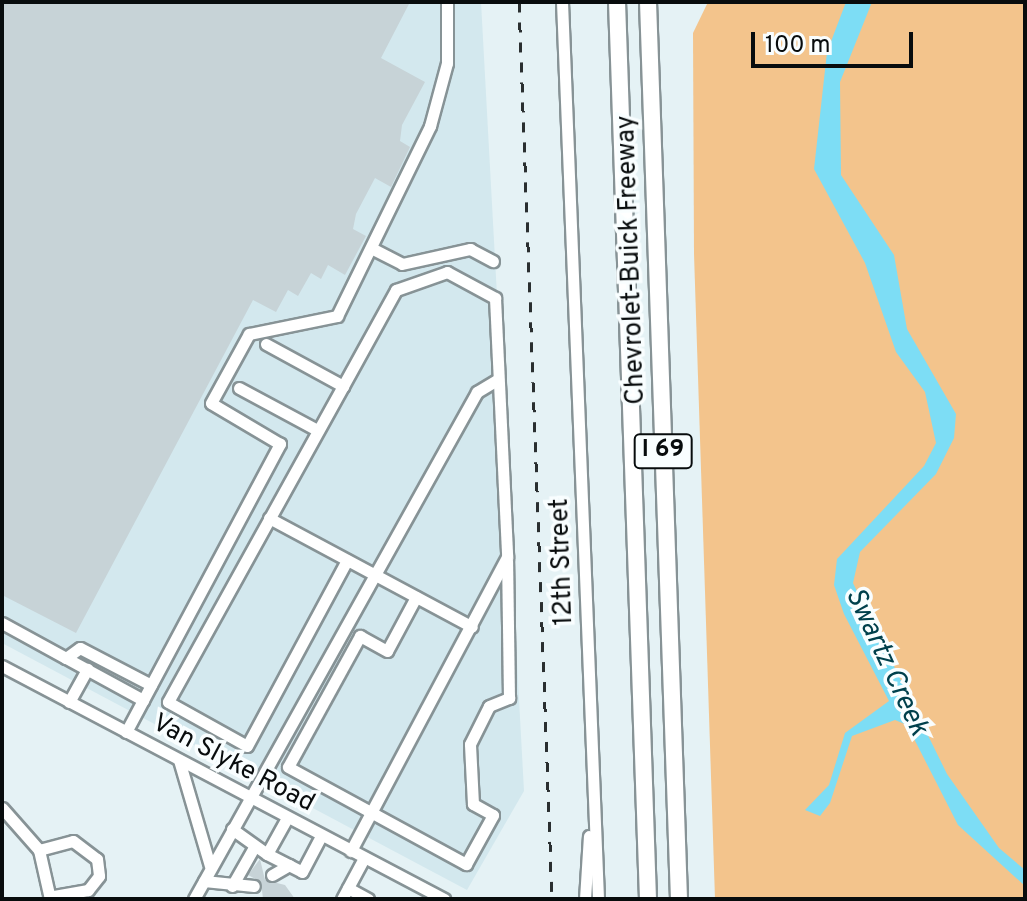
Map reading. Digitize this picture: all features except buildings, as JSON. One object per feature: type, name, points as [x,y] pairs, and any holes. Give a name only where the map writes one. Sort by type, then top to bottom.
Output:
[{"type":"highway","name":"Chevrolet-Buick Freeway","points":[[617,2],[648,899]]},
{"type":"highway","name":"Chevrolet-Buick Freeway","points":[[648,2],[679,899]]},
{"type":"street","points":[[126,732],[280,444],[211,403],[249,334],[337,316],[375,250],[430,126],[447,63],[447,2]]},
{"type":"street","name":"12th Street","points":[[562,2],[598,899]]},
{"type":"street","points":[[375,250],[402,264],[470,249],[493,261]]},
{"type":"street","points":[[347,560],[247,746],[168,702],[396,290],[447,272],[495,298],[507,557],[509,698],[489,706],[470,744],[473,804],[493,815],[466,864],[288,767],[360,636],[387,651],[416,597]]},
{"type":"street","points":[[266,344],[343,386]]},
{"type":"street","points":[[194,899],[477,392],[497,380]]},
{"type":"street","points":[[239,388],[317,430]]},
{"type":"street","points":[[269,518],[472,627]]},
{"type":"street","points":[[351,851],[507,557]]},
{"type":"street","points":[[2,623],[143,700]]},
{"type":"street","points":[[66,658],[80,648],[151,685]]},
{"type":"street","name":"Van Slyke Road","points":[[2,666],[444,899]]},
{"type":"street","points":[[69,702],[87,669]]},
{"type":"street","points":[[179,760],[209,842],[210,869]]},
{"type":"street","points":[[585,899],[594,771]]},
{"type":"street","points":[[2,808],[39,850],[50,898],[88,890],[99,876],[97,859],[73,841],[39,850]]},
{"type":"street","points":[[267,854],[287,818]]},
{"type":"street","points":[[232,829],[253,849],[302,872],[321,836]]},
{"type":"street","points":[[232,886],[253,849]]},
{"type":"street","points":[[364,858],[345,894],[368,899]]},
{"type":"street","points":[[272,875],[289,865]]},
{"type":"street","points":[[204,881],[254,886]]},
{"type":"shaded area","points":[[2,2],[481,2],[524,791],[467,890],[2,643]]},
{"type":"shaded area","points":[[708,2],[1025,2],[1025,899],[715,899],[694,254],[693,33]]},
{"type":"water","name":"Swartz Creek","points":[[846,2],[872,2],[840,82],[841,175],[894,255],[907,329],[956,414],[954,438],[936,474],[860,552],[853,583],[947,774],[999,848],[1025,870],[1025,886],[958,825],[907,725],[895,720],[852,736],[830,803],[820,816],[805,810],[829,785],[845,733],[889,701],[844,614],[834,585],[837,559],[924,466],[936,443],[925,392],[896,352],[865,263],[814,169],[827,52]]},
{"type":"railway","points":[[519,2],[552,899]]}]
